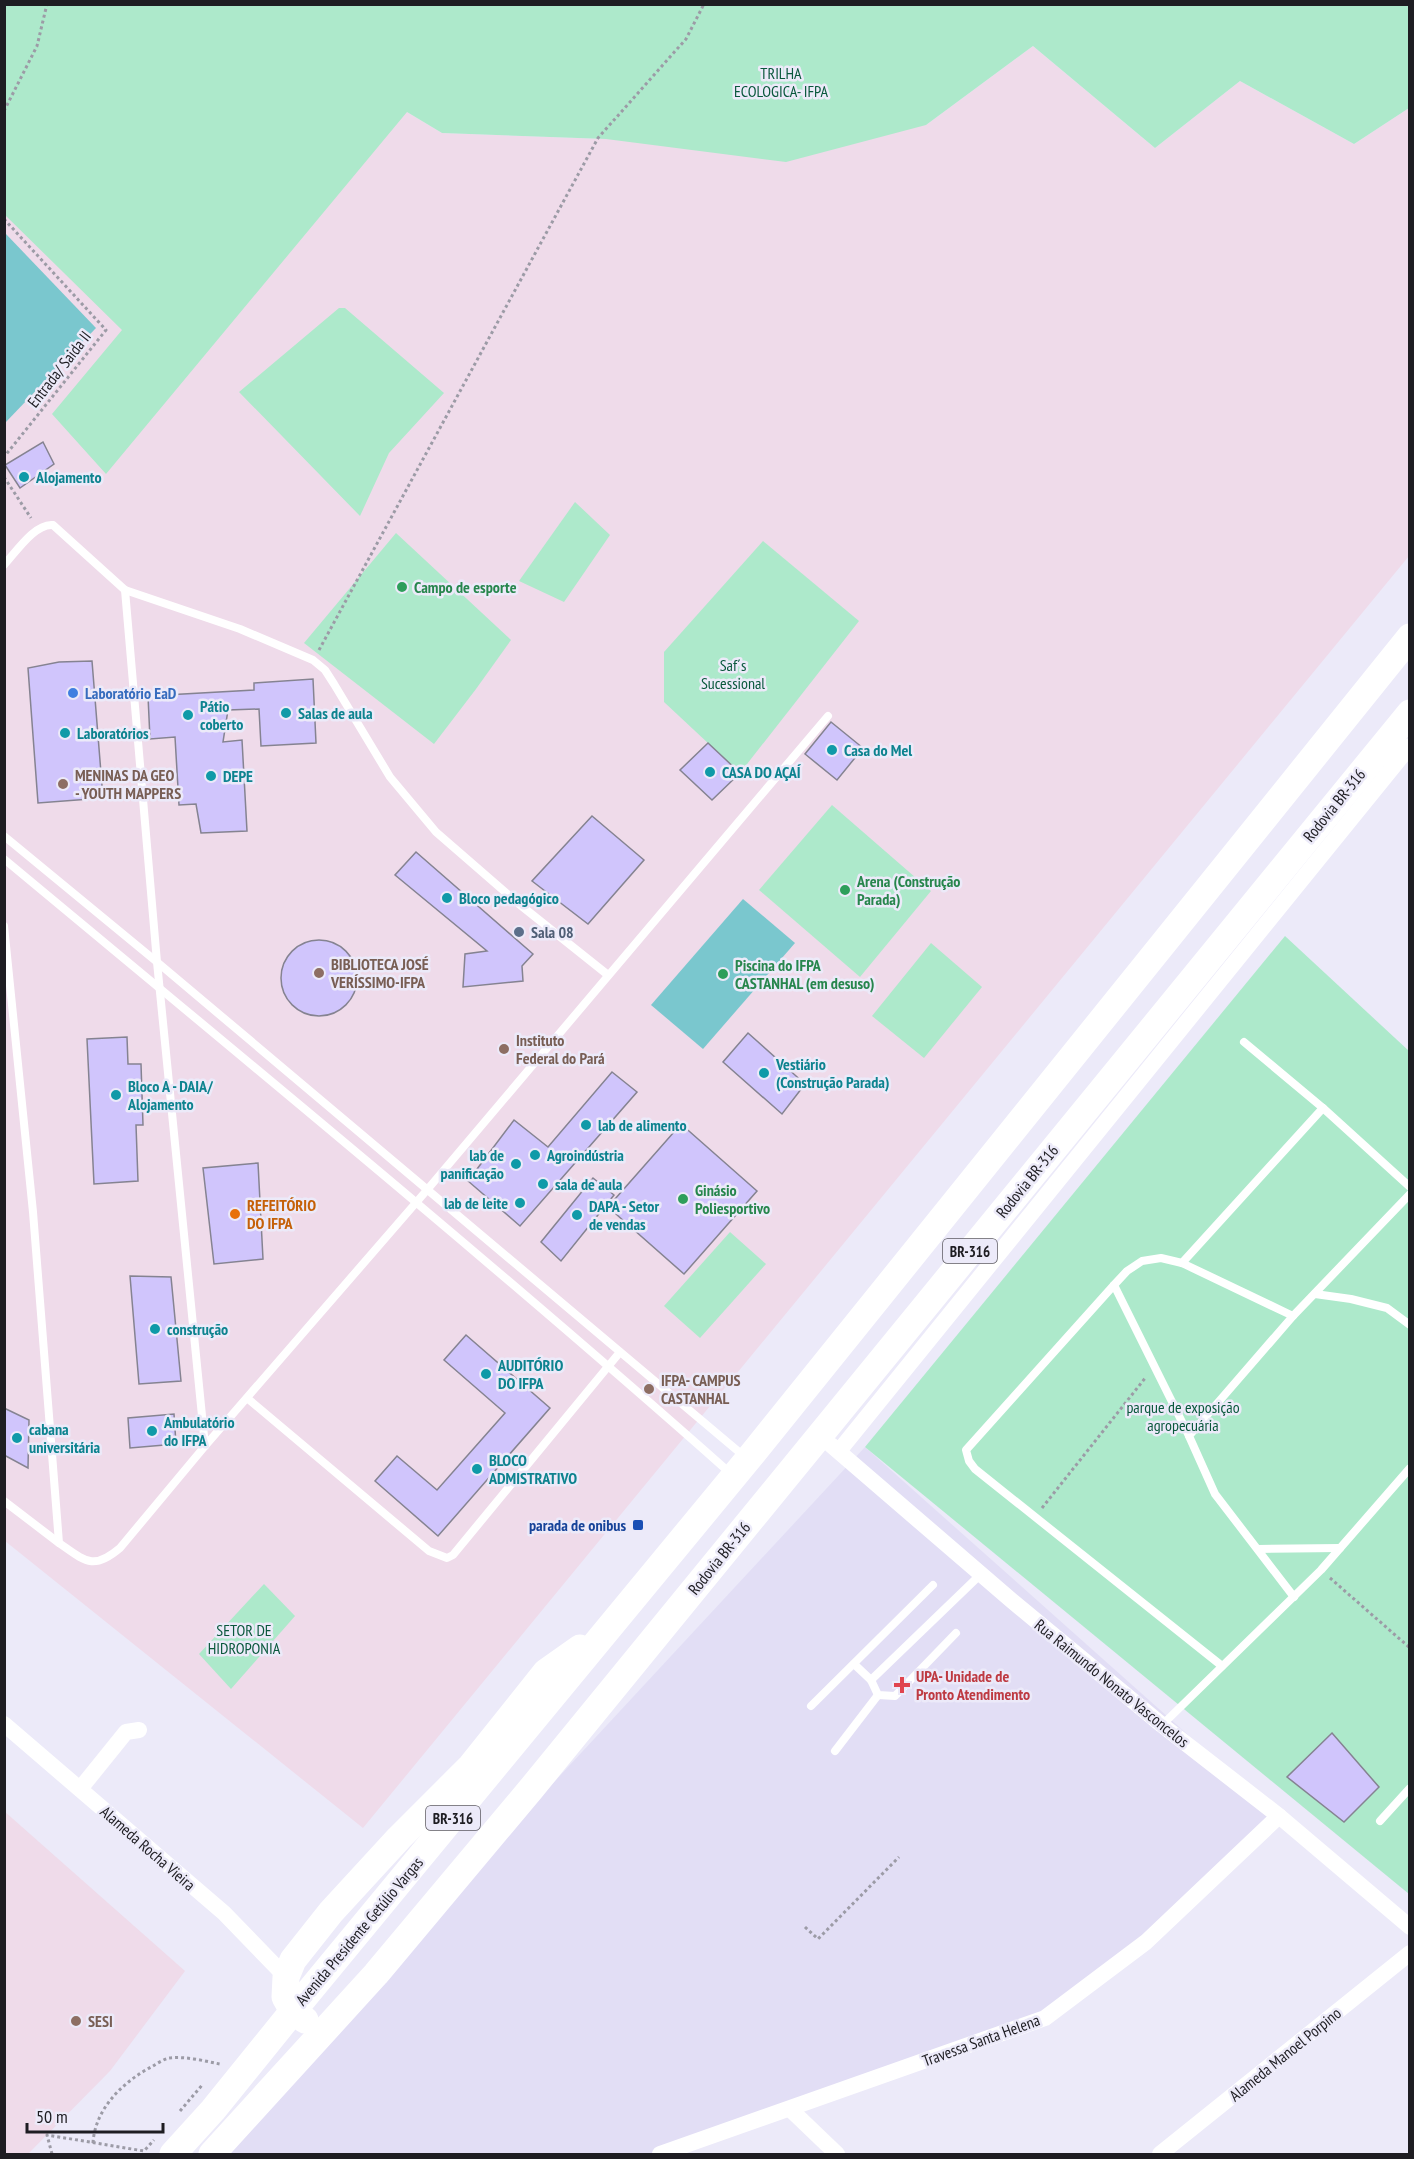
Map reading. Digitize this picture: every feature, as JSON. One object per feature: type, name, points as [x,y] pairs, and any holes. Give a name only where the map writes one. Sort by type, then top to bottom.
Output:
[{"type":"highway","name":"BR-316","points":[[612,1624],[741,1468],[1410,637]]},
{"type":"highway","name":"Rodovia BR-316","points":[[329,2025],[376,1974],[531,1789],[829,1443],[1410,713]]},
{"type":"highway","points":[[329,2025],[314,2024],[304,2020],[293,2011],[285,1996],[286,1977],[293,1960],[331,1912],[399,1838],[471,1766],[546,1672],[612,1624]]},
{"type":"highway","name":"Avenida Presidente Getúlio Vargas","points":[[166,2144],[213,2110],[612,1624]]},
{"type":"highway","name":"BR-316","points":[[212,2154],[329,2025]]},
{"type":"street","points":[[829,1443],[1410,747]]},
{"type":"street","name":"Rua Raimundo Nonato Vasconcelos","points":[[829,1443],[981,1574],[1162,1725],[1279,1816],[1410,1928]]},
{"type":"street","name":"Alameda Rocha Vieira","points":[[4,1724],[224,1913],[286,1977]]},
{"type":"street","points":[[80,1789],[126,1732],[139,1730]]},
{"type":"street","name":"Travessa Santa Helena","points":[[660,2154],[692,2149],[790,2109],[1045,2018],[1146,1942],[1279,1816]]},
{"type":"street","name":"Alameda Manoel Porpino","points":[[1160,2154],[1410,1953]]},
{"type":"street","points":[[790,2109],[837,2154]]},
{"type":"lane","points":[[4,565],[38,529],[53,525],[125,590],[240,629],[313,660],[325,670],[390,777],[436,832],[519,904],[608,975]]},
{"type":"lane","points":[[125,590],[157,962],[205,1446]]},
{"type":"lane","points":[[4,1501],[86,1562],[109,1558],[120,1548],[828,716]]},
{"type":"lane","points":[[4,836],[620,1352],[741,1468]]},
{"type":"lane","points":[[4,859],[416,1201],[609,1366],[741,1468]]},
{"type":"lane","points":[[4,926],[33,1212],[59,1543]]},
{"type":"lane","points":[[1244,1042],[1323,1108],[1410,1186]]},
{"type":"lane","points":[[1182,1263],[1323,1108]]},
{"type":"lane","points":[[1189,1436],[1293,1316],[1410,1194]]},
{"type":"lane","points":[[1222,1666],[975,1468],[969,1461],[966,1450],[1127,1271],[1142,1262],[1161,1258],[1182,1263],[1293,1316]]},
{"type":"lane","points":[[1114,1285],[1189,1436],[1215,1494],[1294,1598]]},
{"type":"lane","points":[[1315,1294],[1351,1299],[1387,1308],[1410,1325]]},
{"type":"lane","points":[[247,1398],[429,1551],[447,1558],[453,1555],[620,1352]]},
{"type":"lane","points":[[1162,1725],[1294,1598],[1410,1468]]},
{"type":"lane","points":[[1258,1549],[1340,1548]]},
{"type":"lane","points":[[871,1680],[981,1574]]},
{"type":"lane","points":[[812,1706],[933,1586]]},
{"type":"lane","points":[[878,1695],[895,1696],[956,1633]]},
{"type":"lane","points":[[854,1664],[871,1680],[878,1695]]},
{"type":"lane","points":[[835,1751],[878,1695]]},
{"type":"lane","points":[[1380,1821],[1410,1788]]},
{"type":"path","points":[[4,111],[37,46],[47,4]]},
{"type":"path","points":[[313,660],[598,138],[686,39],[704,4]]},
{"type":"path","name":"Entrada/ Saida II","points":[[4,219],[106,330],[4,457]]},
{"type":"path","points":[[4,477],[38,529]]},
{"type":"path","points":[[1036,1517],[1155,1367]]},
{"type":"path","points":[[1321,1570],[1410,1648]]},
{"type":"path","points":[[805,1927],[818,1939],[899,1857]]},
{"type":"path","points":[[93,2143],[94,2131],[106,2106],[117,2091],[138,2074],[168,2058],[194,2059],[220,2064],[227,2056]]},
{"type":"path","points":[[174,2116],[205,2082]]},
{"type":"path","points":[[51,2154],[47,2135],[144,2151],[166,2144]]},
{"type":"shaded area","name":"Instituto Federal do Pará","points":[[230,5],[442,133],[606,139],[926,125],[1033,46],[1155,148],[1240,81],[1354,144],[1409,108],[1409,556],[363,1828],[5,1541],[4,36]]},
{"type":"shaded area","points":[[865,1447],[1279,1816],[1146,1942],[1045,2018],[656,2154],[209,2154]]},
{"type":"shaded area","name":"SESI","points":[[4,1811],[185,1971],[110,2071],[28,2154],[5,2154]]},
{"type":"green space","name":"TRILHA ECOLOGICA- IFPA","points":[[4,5],[1409,5],[1409,108],[1354,144],[1240,81],[1155,148],[1033,46],[926,125],[786,162],[606,139],[442,133],[407,112],[106,474],[52,414],[122,330],[5,215]]},
{"type":"green space","points":[[339,308],[345,308],[444,393],[389,453],[360,516],[239,392]]},
{"type":"green space","points":[[575,502],[610,535],[564,602],[519,581]]},
{"type":"green space","name":"Campo de esporte","points":[[396,533],[511,640],[434,744],[304,643]]},
{"type":"green space","name":"Saf´s Sucessional","points":[[763,541],[859,621],[740,773],[664,702],[664,652]]},
{"type":"green space","name":"Arena (Construção Parada)","points":[[832,805],[931,891],[860,977],[759,890]]},
{"type":"green space","name":"parque de exposição agropecuária","points":[[1285,936],[1409,1051],[1409,1894],[865,1447]]},
{"type":"green space","name":"Arena (Construção Parada)","points":[[931,943],[982,987],[924,1058],[872,1016]]},
{"type":"green space","points":[[730,1232],[766,1264],[700,1338],[664,1306]]},
{"type":"green space","name":"SETOR DE HIDROPONIA","points":[[264,1584],[295,1616],[231,1689],[199,1654]]},
{"type":"water","points":[[5,233],[96,328],[5,423]]},
{"type":"water","name":"Piscina do IFPA CASTANHAL (em desuso)","points":[[743,899],[795,943],[703,1049],[651,1005]]},
{"type":"building","name":"Alojamento","points":[[43,442],[54,464],[20,488],[5,465]]},
{"type":"building","name":"Laboratórios","points":[[92,661],[103,798],[38,803],[28,668],[59,662]]},
{"type":"building","points":[[313,679],[316,743],[261,746],[259,709],[228,710],[223,742],[242,740],[247,831],[201,833],[196,804],[179,805],[175,737],[150,739],[148,696],[254,690],[254,683]]},
{"type":"building","name":"Casa do Mel","points":[[831,722],[863,748],[837,780],[805,754]]},
{"type":"building","name":"CASA DO AÇAÍ","points":[[708,743],[740,773],[712,800],[680,770]]},
{"type":"building","points":[[592,816],[644,860],[588,924],[532,881]]},
{"type":"building","name":"Bloco pedagógico","points":[[416,852],[533,954],[522,966],[523,981],[463,987],[465,954],[487,951],[395,875]]},
{"type":"building","name":"BIBLIOTECA JOSÉ VERÍSSIMO-IFPA","points":[[312,940],[326,940],[340,946],[351,957],[357,971],[354,993],[346,1005],[326,1016],[312,1016],[298,1010],[287,999],[281,985],[281,971],[287,957],[298,946]]},
{"type":"building","name":"Vestiário (Construção Parada)","points":[[748,1033],[805,1084],[782,1114],[723,1062]]},
{"type":"building","name":"Bloco A - DAIA/ Alojamento","points":[[127,1037],[128,1064],[141,1064],[143,1125],[136,1125],[138,1181],[94,1184],[87,1039]]},
{"type":"building","name":"Agroindústria","points":[[612,1072],[637,1092],[520,1226],[468,1181],[514,1120],[548,1147]]},
{"type":"building","name":"Ginásio Poliesportivo","points":[[681,1124],[757,1191],[684,1274],[608,1207]]},
{"type":"building","name":"REFEITÓRIO DO IFPA","points":[[258,1163],[263,1259],[214,1264],[203,1168]]},
{"type":"building","points":[[593,1178],[614,1195],[561,1261],[541,1242]]},
{"type":"building","name":"construção","points":[[130,1276],[171,1277],[181,1381],[139,1384]]},
{"type":"building","name":"BLOCO ADMISTRATIVO","points":[[466,1335],[550,1408],[438,1536],[375,1481],[397,1456],[437,1490],[505,1413],[444,1360]]},
{"type":"building","name":"cabana universitária","points":[[4,1408],[29,1420],[28,1468],[4,1455]]},
{"type":"building","name":"Ambulatório do IFPA","points":[[174,1414],[176,1444],[130,1448],[128,1418]]},
{"type":"building","points":[[1332,1733],[1379,1787],[1344,1822],[1287,1777]]},
{"type":"place","name":"Alojamento","points":[[24,477]]},
{"type":"place","name":"Campo de esporte","points":[[402,587]]},
{"type":"place","name":"Laboratório EaD","points":[[73,693]]},
{"type":"place","name":"Salas de aula","points":[[286,713]]},
{"type":"place","name":"Pátio coberto","points":[[188,715]]},
{"type":"place","name":"Laboratórios","points":[[65,733]]},
{"type":"place","name":"Casa do Mel","points":[[832,750]]},
{"type":"place","name":"CASA DO AÇAÍ","points":[[710,772]]},
{"type":"place","name":"DEPE","points":[[211,776]]},
{"type":"place","name":"MENINAS DA GEO - YOUTH MAPPERS","points":[[63,784]]},
{"type":"place","name":"Arena (Construção Parada)","points":[[845,890]]},
{"type":"place","name":"Bloco pedagógico","points":[[447,898]]},
{"type":"place","name":"Sala 08","points":[[519,932]]},
{"type":"place","name":"BIBLIOTECA JOSÉ VERÍSSIMO-IFPA","points":[[319,973]]},
{"type":"place","name":"Piscina do IFPA CASTANHAL (em desuso)","points":[[723,974]]},
{"type":"place","name":"Instituto Federal do Pará","points":[[504,1049]]},
{"type":"place","name":"Vestiário (Construção Parada)","points":[[764,1073]]},
{"type":"place","name":"Bloco A - DAIA/ Alojamento","points":[[116,1095]]},
{"type":"place","name":"lab de alimento","points":[[586,1125]]},
{"type":"place","name":"Agroindústria","points":[[535,1155]]},
{"type":"place","name":"lab de panificação","points":[[516,1164]]},
{"type":"place","name":"sala de aula","points":[[543,1184]]},
{"type":"place","name":"Ginásio Poliesportivo","points":[[683,1199]]},
{"type":"place","name":"lab de leite","points":[[520,1203]]},
{"type":"place","name":"REFEITÓRIO DO IFPA","points":[[235,1214]]},
{"type":"place","name":"DAPA - Setor de vendas","points":[[577,1215]]},
{"type":"place","name":"construção","points":[[155,1329]]},
{"type":"place","name":"AUDITÓRIO DO IFPA","points":[[486,1374]]},
{"type":"place","name":"IFPA- CAMPUS CASTANHAL","points":[[649,1389]]},
{"type":"place","name":"Ambulatório do IFPA","points":[[152,1431]]},
{"type":"place","name":"cabana universitária","points":[[17,1438]]},
{"type":"place","name":"BLOCO ADMISTRATIVO","points":[[477,1469]]},
{"type":"place","name":"parada de onibus","points":[[638,1525]]},
{"type":"place","name":"UPA- Unidade de Pronto Atendimento","points":[[902,1685]]},
{"type":"place","name":"SESI","points":[[76,2021]]}]
